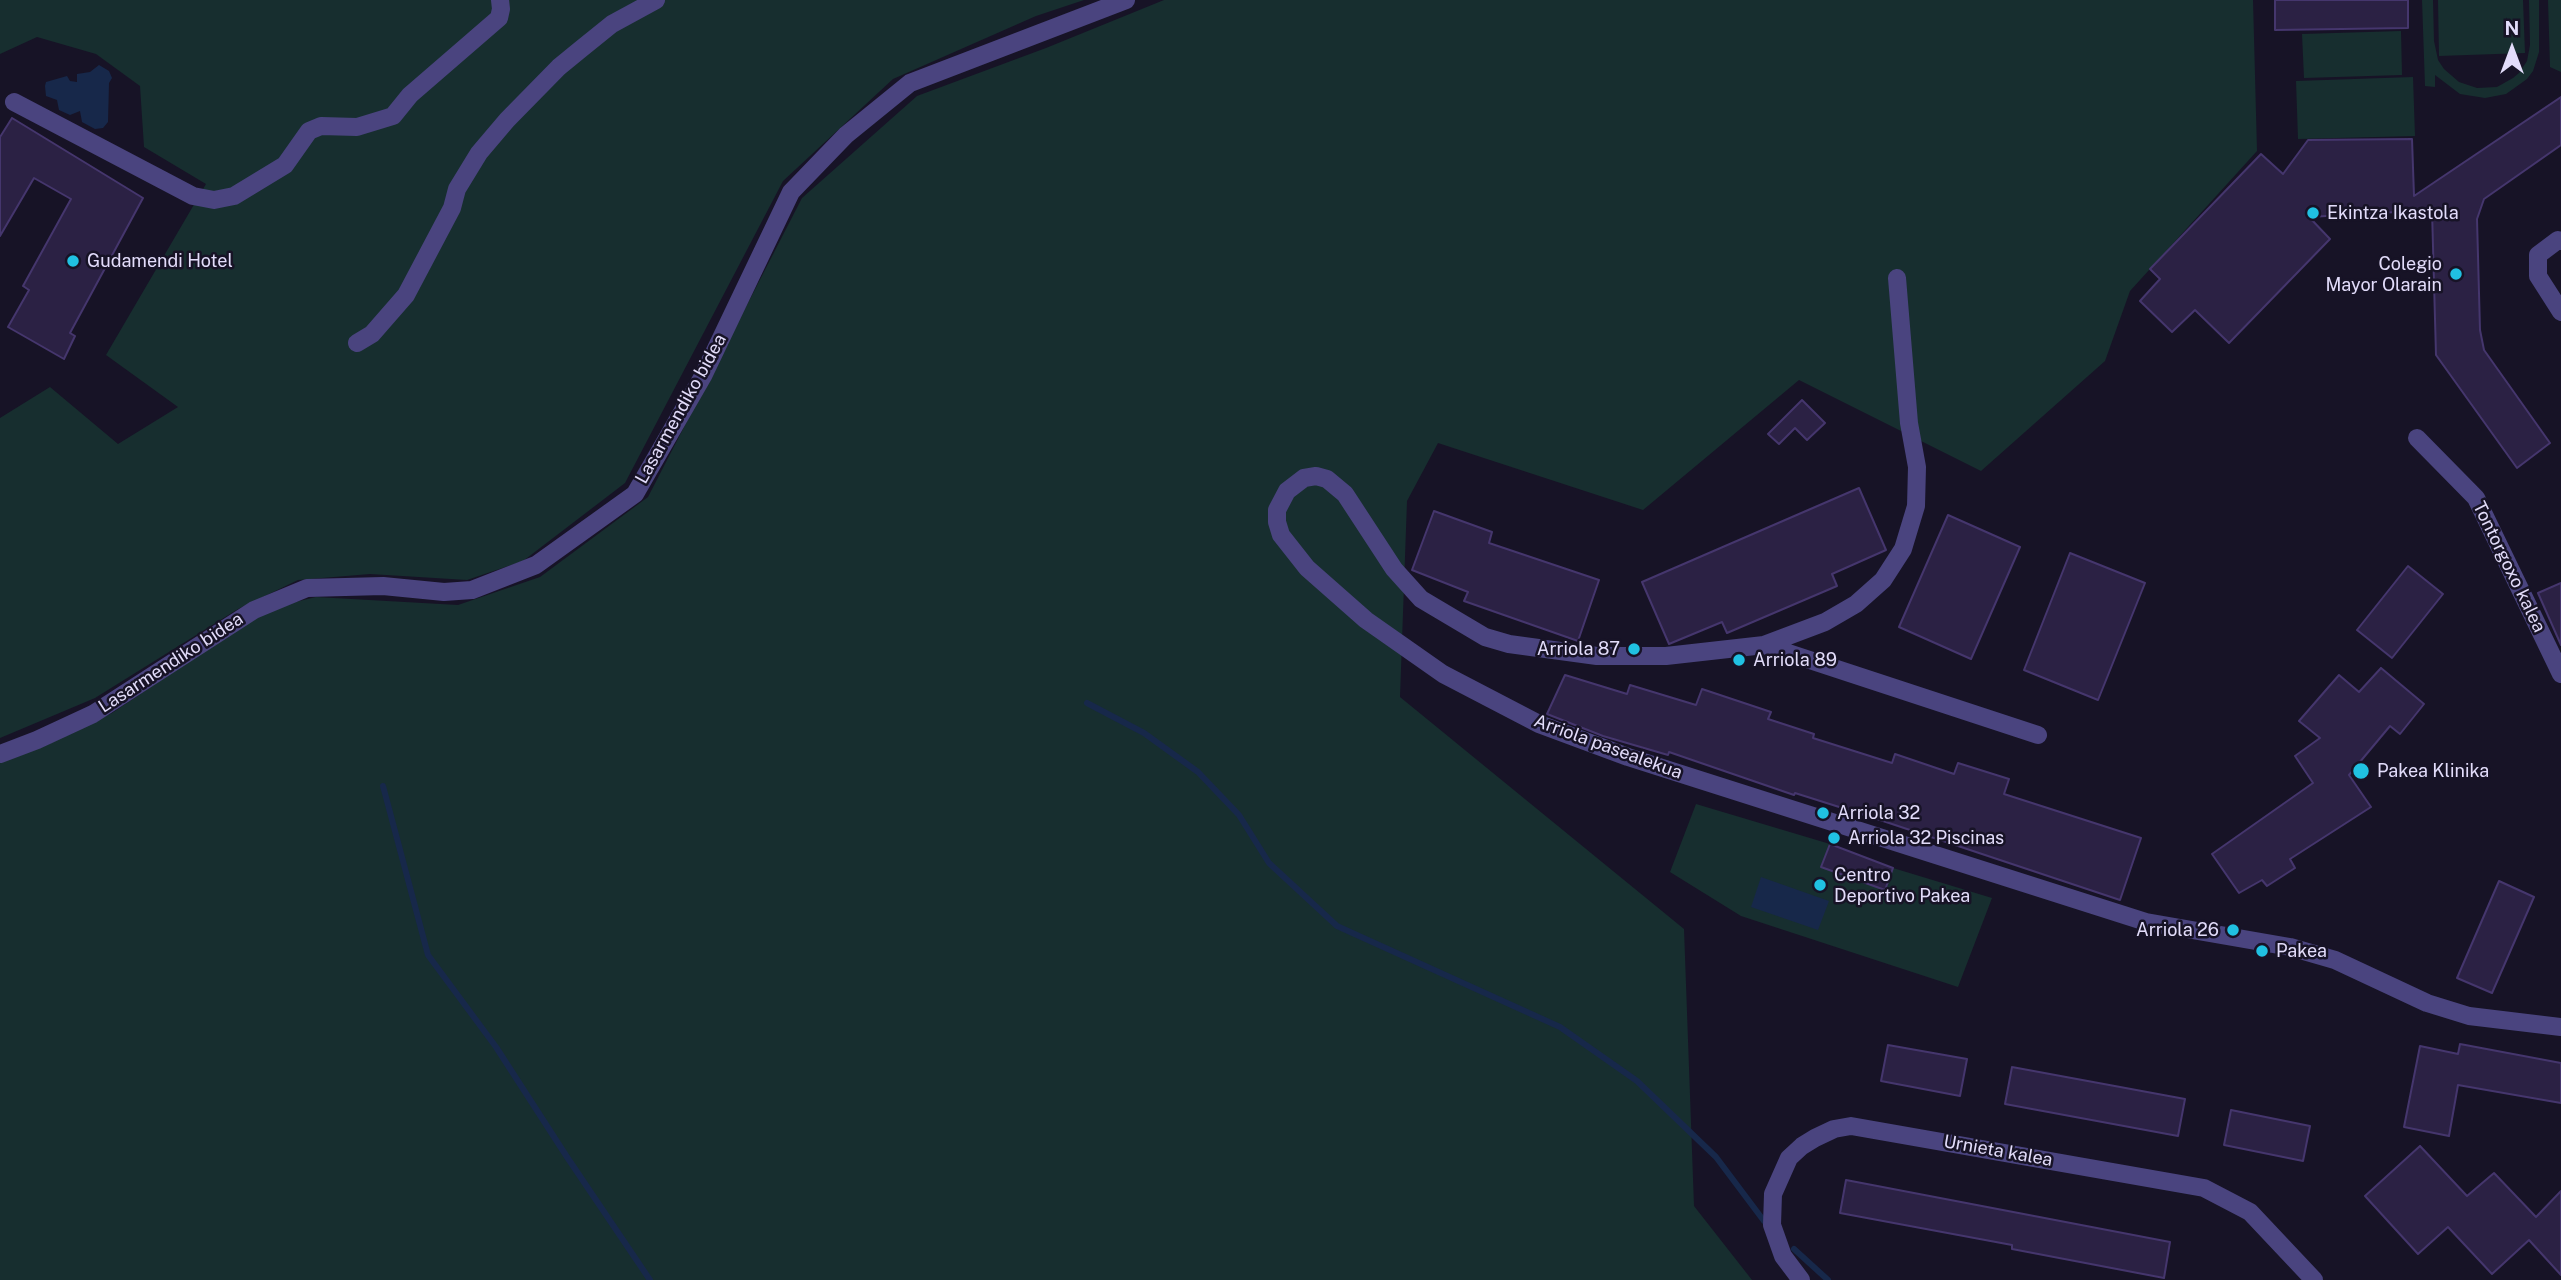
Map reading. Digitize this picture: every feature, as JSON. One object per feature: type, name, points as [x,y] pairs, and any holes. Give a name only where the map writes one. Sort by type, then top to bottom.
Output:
[{"type":"street","points":[[14,102],[193,196],[214,200],[234,196],[285,165],[309,131],[321,127],[357,127],[393,116],[410,95],[499,18],[500,0]]},
{"type":"street","points":[[357,343],[372,334],[406,295],[452,208],[457,189],[480,153],[507,120],[559,67],[612,24],[656,0]]},
{"type":"street","name":"Lasarmendiko bidea","points":[[0,754],[93,714],[254,610],[307,588],[383,586],[444,592],[472,590],[536,565],[635,494],[702,376],[792,192],[846,135],[910,83],[1126,0]]},
{"type":"street","points":[[2561,241],[2558,240],[2538,255],[2538,276],[2561,312]]},
{"type":"street","name":"Arriola pasealekua","points":[[1897,278],[1909,423],[1917,467],[1916,506],[1903,549],[1883,580],[1856,604],[1825,622],[1764,645],[1666,656],[1631,657],[1564,652],[1509,644],[1485,637],[1431,606],[1407,584],[1394,569],[1352,503],[1336,485],[1317,477],[1304,478],[1287,491],[1276,510],[1281,535],[1307,568],[1366,620],[1443,674],[1539,724],[1628,757],[2146,922],[2290,947],[2335,960],[2427,1003],[2469,1016],[2561,1027]]},
{"type":"street","name":"Tontorgoxo kalea","points":[[2417,438],[2476,498],[2561,674]]},
{"type":"street","name":"Arriola pasealekua","points":[[1764,645],[2038,736]]},
{"type":"street","name":"Urnieta kalea","points":[[1801,1280],[1783,1256],[1772,1225],[1773,1195],[1789,1158],[1802,1146],[1834,1129],[1851,1126],[2204,1188],[2250,1213],[2314,1280]]},
{"type":"green space","points":[[0,0],[1084,0],[1036,16],[893,79],[783,181],[625,483],[523,561],[467,580],[370,574],[298,580],[238,609],[95,698],[0,738],[0,418],[50,387],[118,444],[178,407],[106,355],[206,184],[144,147],[140,86],[96,54],[37,37],[0,54]]},
{"type":"green space","points":[[1164,0],[2253,0],[2257,151],[2130,291],[2105,361],[1981,471],[1799,380],[1643,510],[1438,443],[1407,501],[1400,697],[1684,929],[1694,1206],[1752,1280],[0,1280],[0,762],[57,740],[112,713],[252,619],[287,604],[316,597],[458,605],[540,577],[648,497],[802,198],[917,96]]},
{"type":"green space","points":[[2422,0],[2433,0],[2434,41],[2438,60],[2459,82],[2477,88],[2497,87],[2519,73],[2527,61],[2530,45],[2529,0],[2539,0],[2539,52],[2533,71],[2527,79],[2506,94],[2485,98],[2460,94],[2435,75],[2435,87],[2425,86]]},
{"type":"green space","points":[[2438,0],[2523,0],[2525,53],[2439,56]]},
{"type":"green space","points":[[2548,0],[2561,0],[2561,72],[2550,67]]},
{"type":"green space","points":[[2401,31],[2402,75],[2304,78],[2302,34]]},
{"type":"green space","points":[[2413,77],[2415,136],[2298,139],[2296,81]]},
{"type":"green space","name":"Centro Deportivo Pakea","points":[[1696,804],[1830,844],[1893,868],[1992,898],[1958,987],[1741,916],[1670,872]]},
{"type":"water","points":[[99,65],[109,71],[112,78],[109,83],[108,122],[103,128],[95,129],[82,122],[80,111],[70,115],[59,110],[57,100],[46,96],[45,86],[46,82],[67,76],[70,81],[77,82],[77,74],[90,72]]},
{"type":"water","points":[[1761,877],[1829,901],[1818,930],[1751,907]]},
{"type":"building","points":[[2275,0],[2408,0],[2408,28],[2275,30]]},
{"type":"building","points":[[2561,97],[2561,145],[2484,199],[2477,219],[2480,330],[2484,350],[2550,443],[2517,468],[2436,355],[2432,210],[2309,217],[2330,239],[2229,343],[2195,310],[2172,332],[2140,301],[2160,279],[2150,269],[2261,154],[2283,174],[2308,140],[2412,139],[2414,196]]},
{"type":"building","name":"Gudamendi Hotel","points":[[12,118],[143,198],[70,333],[75,336],[64,359],[8,327],[29,290],[23,286],[71,199],[34,178],[0,236],[0,137]]},
{"type":"building","points":[[1802,400],[1825,423],[1807,440],[1795,428],[1779,444],[1768,434]]},
{"type":"building","points":[[1859,488],[1886,550],[1832,574],[1837,586],[1727,633],[1722,622],[1669,644],[1642,582]]},
{"type":"building","points":[[1434,511],[1492,532],[1489,543],[1599,580],[1578,641],[1464,601],[1468,592],[1412,570]]},
{"type":"building","points":[[1948,515],[2020,547],[1971,659],[1899,627]]},
{"type":"building","points":[[2070,553],[2145,583],[2098,700],[2024,670]]},
{"type":"building","points":[[2408,566],[2443,594],[2392,658],[2357,630]]},
{"type":"building","points":[[2561,583],[2561,645],[2538,593]]},
{"type":"building","points":[[2381,668],[2424,704],[2400,734],[2390,726],[2349,775],[2371,807],[2290,859],[2295,868],[2267,886],[2262,880],[2239,893],[2212,854],[2313,783],[2295,756],[2320,738],[2299,721],[2339,675],[2359,692]]},
{"type":"building","points":[[1565,675],[1627,694],[1630,685],[1696,705],[1702,689],[1771,712],[1768,719],[1814,734],[1813,738],[1892,763],[1895,754],[1954,774],[1958,763],[2009,779],[2004,794],[2141,838],[2120,900],[1669,752],[1668,755],[1603,736],[1547,714]]},
{"type":"building","points":[[1830,844],[1893,868],[1885,890],[1821,867]]},
{"type":"building","points":[[2499,881],[2534,897],[2492,993],[2457,978]]},
{"type":"building","points":[[2460,1044],[2561,1063],[2561,1103],[2458,1085],[2449,1136],[2404,1127],[2420,1046],[2458,1054]]},
{"type":"building","points":[[1888,1045],[1967,1059],[1960,1096],[1881,1081]]},
{"type":"building","points":[[2012,1067],[2185,1099],[2178,1136],[2005,1104]]},
{"type":"building","points":[[2231,1110],[2310,1126],[2303,1161],[2224,1145]]},
{"type":"building","points":[[2420,1146],[2467,1196],[2494,1173],[2536,1217],[2561,1191],[2561,1275],[2529,1240],[2492,1274],[2448,1227],[2418,1254],[2365,1196]]},
{"type":"building","points":[[1846,1180],[2170,1242],[2164,1278],[2012,1249],[2012,1245],[1840,1213]]},
{"type":"waterway","points":[[1087,703],[1144,733],[1198,772],[1239,815],[1269,863],[1337,926],[1560,1027],[1637,1081],[1716,1157],[1764,1221]]},
{"type":"waterway","points":[[383,786],[428,955],[496,1047],[650,1280]]},
{"type":"waterway","points":[[1794,1249],[1828,1280]]},
{"type":"place","name":"Ekintza Ikastola","points":[[2313,213]]},
{"type":"place","name":"Gudamendi Hotel","points":[[73,261]]},
{"type":"place","name":"Colegio Mayor Olarain","points":[[2456,274]]},
{"type":"place","name":"Arriola 87","points":[[1634,649]]},
{"type":"place","name":"Arriola 89","points":[[1739,660]]},
{"type":"place","name":"Pakea Klinika","points":[[2361,771]]},
{"type":"place","name":"Arriola 32","points":[[1823,813]]},
{"type":"place","name":"Arriola 32 Piscinas","points":[[1834,838]]},
{"type":"place","name":"Centro Deportivo Pakea","points":[[1820,885]]},
{"type":"place","name":"Arriola 26","points":[[2233,930]]},
{"type":"place","name":"Pakea","points":[[2262,951]]}]
